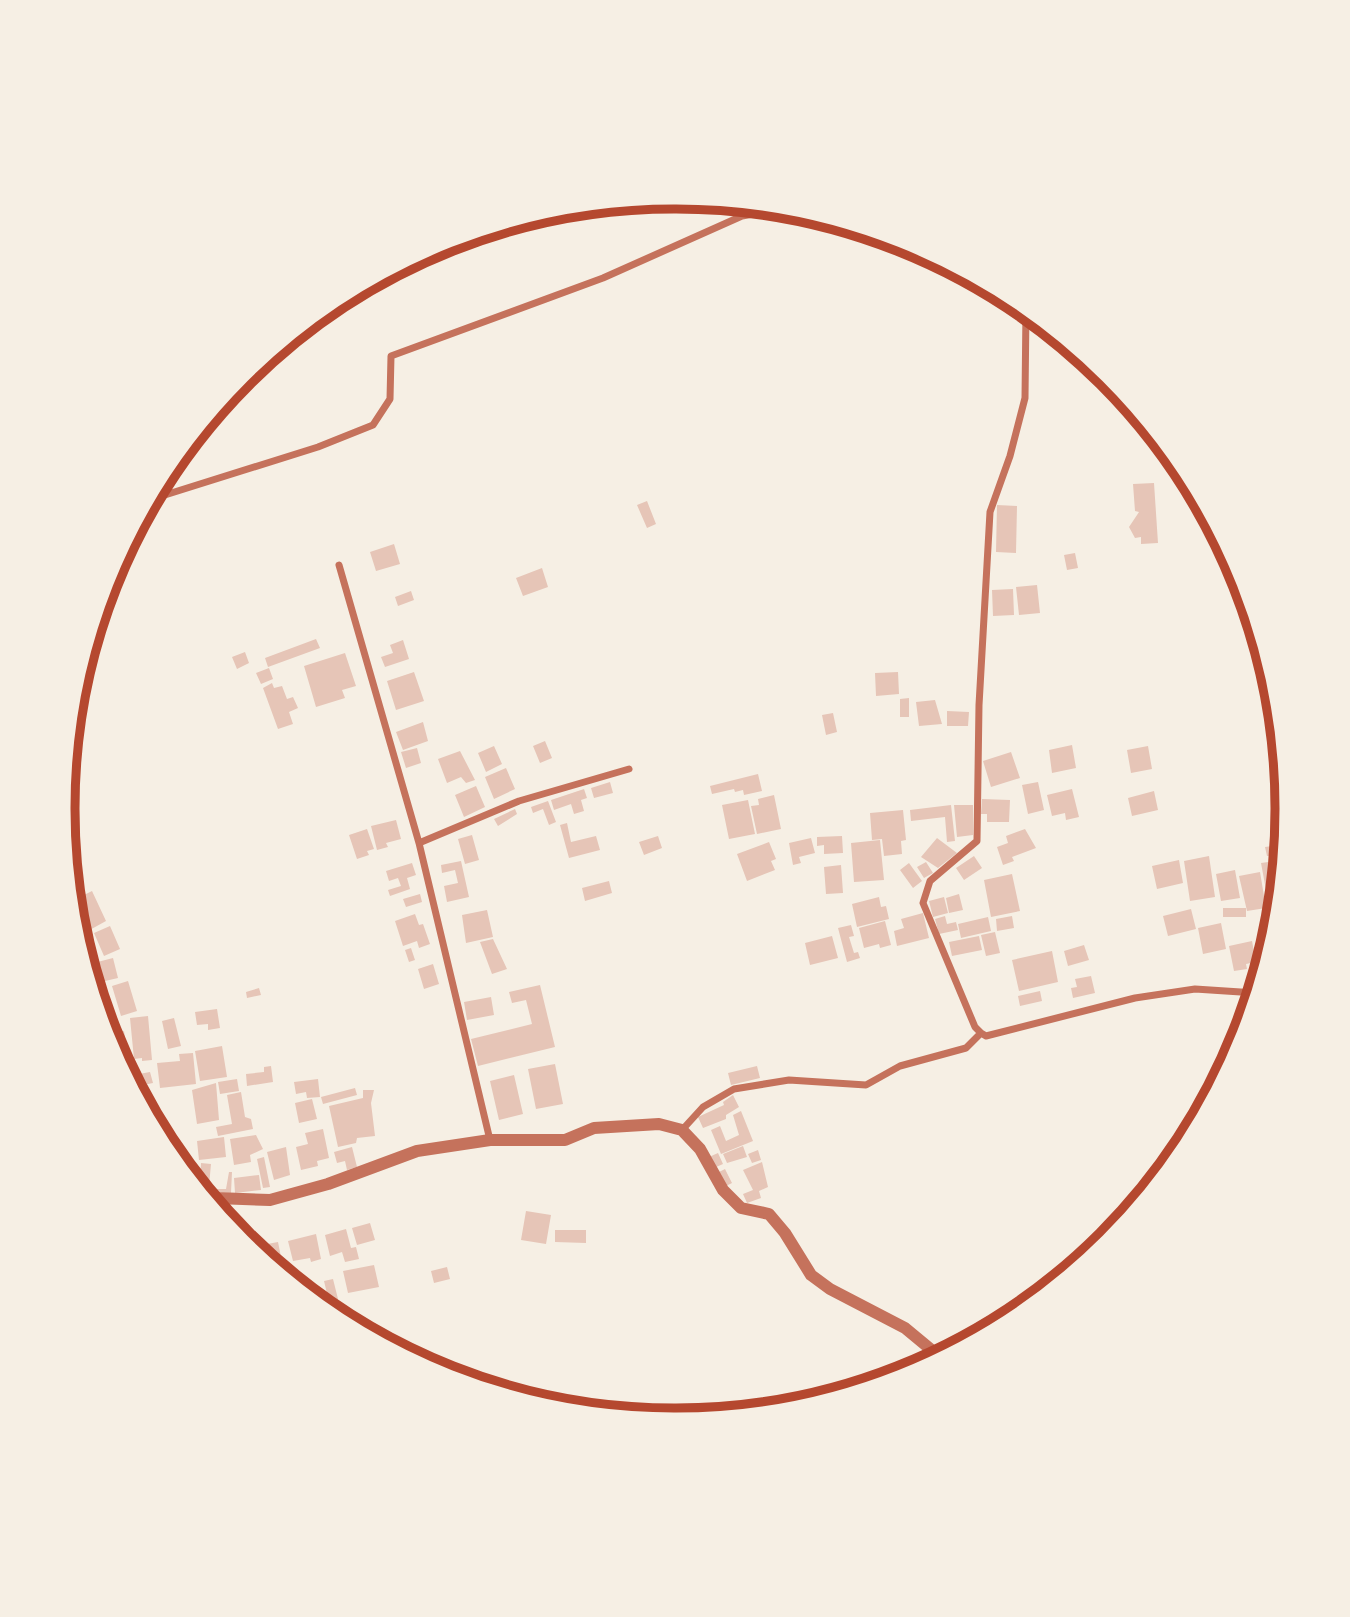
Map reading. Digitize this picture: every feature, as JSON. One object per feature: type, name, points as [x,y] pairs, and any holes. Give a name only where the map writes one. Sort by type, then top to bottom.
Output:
[{"type":"street","points":[[164,495],[318,447],[373,425],[390,399],[391,356],[603,278],[742,216],[753,214]]},
{"type":"street","points":[[981,1034],[965,1005],[923,903],[930,881],[977,841],[979,705],[990,512],[1010,456],[1025,398],[1026,323]]},
{"type":"street","points":[[339,565],[419,843],[490,1140]]},
{"type":"street","points":[[419,843],[519,801],[629,769]]},
{"type":"street","points":[[981,1034],[986,1035],[1135,998],[1195,989],[1246,992]]},
{"type":"street","points":[[682,1130],[703,1107],[734,1089],[789,1080],[866,1085],[900,1066],[966,1048],[981,1034]]},
{"type":"street","points":[[219,1198],[270,1200],[328,1184],[418,1151],[490,1140],[565,1140],[594,1128],[624,1124],[659,1124],[682,1130],[699,1149],[732,1200],[741,1208],[769,1214],[785,1233],[811,1275],[830,1289],[905,1328],[932,1350]]},
{"type":"building","points":[[1154,483],[1158,543],[1141,544],[1141,537],[1135,538],[1129,527],[1139,512],[1135,511],[1133,484]]},
{"type":"building","points":[[647,501],[656,524],[647,528],[637,505]]},
{"type":"building","points":[[997,505],[1017,506],[1016,553],[996,552]]},
{"type":"building","points":[[394,544],[400,564],[376,571],[370,552]]},
{"type":"building","points":[[1075,553],[1078,568],[1067,570],[1064,555]]},
{"type":"building","points":[[542,568],[548,587],[523,596],[516,578]]},
{"type":"building","points":[[1037,585],[1040,613],[1019,615],[1016,587]]},
{"type":"building","points":[[1013,589],[1014,615],[993,616],[992,590]]},
{"type":"building","points":[[411,591],[414,600],[398,606],[395,597]]},
{"type":"building","points":[[316,639],[320,648],[268,667],[265,658]]},
{"type":"building","points":[[403,640],[409,659],[385,667],[381,657],[393,653],[390,645]]},
{"type":"building","points":[[245,652],[249,663],[237,669],[232,657]]},
{"type":"building","points":[[345,653],[356,686],[342,690],[345,698],[316,707],[304,666]]},
{"type":"building","points":[[269,668],[273,679],[261,684],[256,673]]},
{"type":"building","points":[[414,672],[424,701],[396,710],[387,681]]},
{"type":"building","points":[[898,672],[899,694],[876,696],[875,673]]},
{"type":"building","points":[[272,683],[274,688],[282,686],[287,699],[293,697],[298,708],[289,712],[293,724],[278,729],[263,688]]},
{"type":"building","points":[[909,698],[909,717],[900,717],[900,699]]},
{"type":"building","points":[[935,700],[942,724],[919,726],[916,702]]},
{"type":"building","points":[[947,711],[969,712],[968,726],[947,726]]},
{"type":"building","points":[[833,713],[837,732],[826,735],[822,715]]},
{"type":"building","points":[[423,722],[428,741],[403,750],[396,732]]},
{"type":"building","points":[[545,741],[552,758],[540,763],[533,746]]},
{"type":"building","points":[[1072,745],[1076,768],[1052,773],[1049,750]]},
{"type":"building","points":[[494,746],[502,764],[486,772],[478,753]]},
{"type":"building","points":[[1148,746],[1152,769],[1131,773],[1127,750]]},
{"type":"building","points":[[417,748],[421,763],[406,768],[401,752]]},
{"type":"building","points":[[460,751],[475,780],[466,783],[461,777],[447,783],[438,759]]},
{"type":"building","points":[[1011,752],[1020,778],[991,787],[983,761]]},
{"type":"building","points":[[506,768],[515,789],[494,799],[485,777]]},
{"type":"building","points":[[758,774],[762,791],[744,795],[743,790],[735,792],[734,789],[712,794],[710,786]]},
{"type":"building","points":[[610,782],[613,793],[594,798],[591,788]]},
{"type":"building","points":[[1038,782],[1044,810],[1028,814],[1022,785]]},
{"type":"building","points":[[476,786],[485,807],[464,817],[455,795]]},
{"type":"building","points":[[584,789],[587,798],[581,800],[584,811],[574,814],[571,804],[554,810],[551,800]]},
{"type":"building","points":[[1072,789],[1079,817],[1066,820],[1065,813],[1052,816],[1047,795]]},
{"type":"building","points":[[1154,791],[1158,810],[1132,816],[1128,798]]},
{"type":"building","points":[[774,795],[781,829],[757,834],[751,806],[759,805],[758,799]]},
{"type":"building","points":[[982,799],[1010,800],[1009,822],[987,822],[987,814],[981,814]]},
{"type":"building","points":[[748,800],[755,834],[729,839],[722,805]]},
{"type":"building","points":[[548,801],[556,822],[549,825],[543,809],[533,813],[531,807]]},
{"type":"building","points":[[951,805],[955,841],[947,842],[945,817],[911,821],[910,810]]},
{"type":"building","points":[[954,805],[973,805],[973,835],[957,837]]},
{"type":"building","points":[[515,809],[517,814],[498,826],[494,819]]},
{"type":"building","points":[[903,810],[906,840],[901,841],[902,854],[884,856],[882,839],[872,840],[870,813]]},
{"type":"building","points":[[396,820],[401,839],[386,843],[388,847],[377,850],[371,826]]},
{"type":"building","points":[[567,823],[571,842],[596,836],[600,850],[569,858],[560,825]]},
{"type":"building","points":[[367,829],[374,849],[367,851],[369,855],[357,859],[349,835]]},
{"type":"building","points":[[1025,829],[1036,848],[1012,857],[1014,861],[1003,865],[997,847],[1008,843],[1006,836]]},
{"type":"building","points":[[472,835],[479,860],[465,864],[458,839]]},
{"type":"building","points":[[658,836],[662,848],[644,855],[639,842]]},
{"type":"building","points":[[842,836],[843,853],[824,854],[824,845],[817,846],[817,837]]},
{"type":"building","points":[[811,838],[815,853],[799,857],[801,863],[793,865],[789,843]]},
{"type":"building","points":[[937,838],[957,853],[938,868],[921,857]]},
{"type":"building","points":[[880,840],[884,880],[854,882],[851,843]]},
{"type":"building","points":[[769,842],[776,859],[771,861],[775,870],[747,881],[737,854]]},
{"type":"building","points":[[1273,846],[1272,855],[1267,856],[1265,847]]},
{"type":"building","points":[[974,856],[982,868],[964,880],[956,868]]},
{"type":"building","points":[[1209,856],[1215,897],[1190,901],[1184,861]]},
{"type":"building","points":[[1179,860],[1183,883],[1157,889],[1152,866]]},
{"type":"building","points":[[461,861],[469,897],[447,902],[444,886],[458,883],[455,870],[442,873],[441,865]]},
{"type":"building","points":[[1272,861],[1270,889],[1266,890],[1261,863]]},
{"type":"building","points":[[926,862],[933,873],[924,878],[917,867]]},
{"type":"building","points":[[412,863],[416,875],[407,878],[410,889],[390,896],[388,890],[401,886],[398,878],[389,881],[386,871]]},
{"type":"building","points":[[909,863],[922,881],[913,888],[900,870]]},
{"type":"building","points":[[841,865],[843,893],[826,894],[824,867]]},
{"type":"building","points":[[1235,870],[1240,898],[1221,901],[1216,874]]},
{"type":"building","points":[[1260,872],[1266,908],[1247,911],[1239,876]]},
{"type":"building","points":[[1012,874],[1020,911],[991,917],[984,880]]},
{"type":"building","points":[[609,881],[612,893],[585,901],[582,888]]},
{"type":"building","points":[[92,891],[106,921],[88,931],[87,926],[82,896]]},
{"type":"building","points":[[420,894],[422,902],[406,907],[403,899]]},
{"type":"building","points":[[959,894],[963,910],[949,913],[946,898]]},
{"type":"building","points":[[879,897],[881,907],[886,906],[889,919],[857,927],[852,904]]},
{"type":"building","points":[[944,897],[948,913],[933,917],[929,901]]},
{"type":"building","points":[[1223,908],[1246,908],[1246,917],[1223,917]]},
{"type":"building","points":[[1191,909],[1196,929],[1168,936],[1163,916]]},
{"type":"building","points":[[487,910],[493,937],[466,943],[462,915]]},
{"type":"building","points":[[923,913],[929,938],[897,946],[894,931],[904,928],[901,919]]},
{"type":"building","points":[[415,914],[419,925],[423,924],[430,944],[419,948],[417,941],[403,946],[395,921]]},
{"type":"building","points":[[945,916],[947,924],[956,922],[958,930],[939,934],[935,919]]},
{"type":"building","points":[[1012,916],[1014,928],[997,931],[996,919]]},
{"type":"building","points":[[988,917],[991,931],[961,938],[958,924]]},
{"type":"building","points":[[885,921],[891,945],[880,948],[879,944],[864,948],[859,928]]},
{"type":"building","points":[[1221,923],[1226,949],[1203,954],[1198,928]]},
{"type":"building","points":[[851,925],[854,936],[849,937],[854,953],[858,952],[860,958],[847,962],[838,928]]},
{"type":"building","points":[[110,926],[120,949],[104,956],[94,933]]},
{"type":"building","points":[[995,932],[1000,953],[986,956],[981,935]]},
{"type":"building","points":[[832,936],[838,958],[810,965],[805,943]]},
{"type":"building","points":[[979,936],[982,950],[952,956],[949,942]]},
{"type":"building","points":[[493,939],[507,969],[492,974],[480,942]]},
{"type":"building","points":[[1252,941],[1254,962],[1246,964],[1247,969],[1234,971],[1229,946]]},
{"type":"building","points":[[1084,945],[1089,960],[1068,966],[1064,951]]},
{"type":"building","points":[[411,948],[415,960],[409,962],[405,950]]},
{"type":"building","points":[[1052,951],[1058,982],[1019,991],[1012,960]]},
{"type":"building","points":[[113,958],[118,978],[101,982],[96,962]]},
{"type":"building","points":[[433,964],[439,984],[424,989],[418,969]]},
{"type":"building","points":[[1091,976],[1095,993],[1073,998],[1071,988],[1077,987],[1075,979]]},
{"type":"building","points":[[128,981],[137,1011],[121,1016],[112,986]]},
{"type":"building","points":[[540,985],[555,1047],[478,1066],[471,1039],[532,1024],[526,1000],[512,1003],[509,992]]},
{"type":"building","points":[[259,988],[261,995],[247,998],[246,992]]},
{"type":"building","points":[[1040,991],[1042,1001],[1020,1006],[1018,996]]},
{"type":"building","points":[[491,997],[494,1015],[467,1020],[464,1002]]},
{"type":"building","points":[[217,1009],[220,1028],[208,1030],[208,1024],[197,1025],[195,1012]]},
{"type":"building","points":[[148,1016],[152,1060],[142,1061],[142,1058],[134,1059],[130,1018]]},
{"type":"building","points":[[174,1018],[181,1046],[168,1049],[162,1021]]},
{"type":"building","points":[[124,1031],[126,1043],[123,1044],[119,1032]]},
{"type":"building","points":[[222,1046],[227,1077],[200,1081],[195,1051]]},
{"type":"building","points":[[193,1053],[196,1084],[160,1088],[157,1063],[180,1061],[179,1054]]},
{"type":"building","points":[[555,1064],[563,1104],[536,1109],[528,1069]]},
{"type":"building","points":[[271,1066],[273,1082],[247,1086],[246,1074],[264,1072],[264,1067]]},
{"type":"building","points":[[757,1066],[760,1078],[731,1085],[728,1073]]},
{"type":"building","points":[[150,1072],[153,1083],[143,1085],[137,1074]]},
{"type":"building","points":[[514,1075],[523,1114],[499,1120],[490,1081]]},
{"type":"building","points":[[237,1079],[239,1091],[220,1094],[218,1082]]},
{"type":"building","points":[[318,1079],[320,1097],[307,1098],[306,1092],[296,1094],[294,1082]]},
{"type":"building","points":[[216,1083],[219,1120],[197,1124],[192,1090]]},
{"type":"building","points":[[355,1088],[357,1095],[323,1104],[321,1097]]},
{"type":"building","points":[[363,1090],[374,1090],[371,1103],[375,1136],[357,1138],[356,1143],[338,1147],[329,1106],[363,1098]]},
{"type":"building","points":[[241,1092],[245,1117],[251,1119],[253,1129],[218,1136],[216,1127],[232,1124],[227,1095]]},
{"type":"building","points":[[733,1095],[739,1107],[726,1115],[726,1119],[703,1128],[698,1117],[724,1105],[723,1102]]},
{"type":"building","points":[[312,1099],[317,1119],[299,1123],[295,1103]]},
{"type":"building","points":[[741,1111],[753,1141],[721,1154],[711,1130],[720,1126],[726,1141],[739,1135],[733,1115]]},
{"type":"building","points":[[323,1129],[329,1158],[317,1161],[318,1166],[301,1170],[296,1147],[308,1144],[305,1133]]},
{"type":"building","points":[[256,1135],[263,1149],[250,1155],[251,1162],[234,1165],[230,1139]]},
{"type":"building","points":[[224,1137],[226,1157],[199,1160],[197,1141]]},
{"type":"building","points":[[743,1146],[747,1157],[727,1163],[723,1154]]},
{"type":"building","points":[[286,1147],[290,1175],[274,1180],[267,1152]]},
{"type":"building","points":[[352,1147],[357,1167],[347,1170],[345,1161],[337,1163],[334,1152]]},
{"type":"building","points":[[758,1150],[761,1160],[752,1163],[748,1154]]},
{"type":"building","points":[[718,1153],[723,1164],[714,1168],[709,1157]]},
{"type":"building","points":[[264,1157],[270,1187],[263,1188],[257,1159]]},
{"type":"building","points":[[762,1162],[768,1187],[759,1191],[761,1198],[747,1203],[743,1194],[753,1190],[743,1170]]},
{"type":"building","points":[[201,1163],[211,1164],[209,1186],[200,1176]]},
{"type":"building","points":[[725,1169],[732,1183],[726,1186],[719,1172]]},
{"type":"building","points":[[229,1172],[232,1172],[231,1193],[217,1192],[217,1189],[226,1189]]},
{"type":"building","points":[[259,1175],[261,1190],[235,1193],[234,1178]]},
{"type":"building","points":[[526,1211],[551,1215],[546,1244],[521,1240]]},
{"type":"building","points":[[370,1223],[375,1240],[357,1245],[352,1228]]},
{"type":"building","points":[[346,1229],[351,1248],[356,1247],[359,1259],[345,1262],[342,1252],[330,1256],[325,1235]]},
{"type":"building","points":[[555,1230],[586,1230],[586,1243],[555,1242]]},
{"type":"building","points":[[316,1234],[321,1259],[311,1262],[310,1258],[293,1261],[288,1241]]},
{"type":"building","points":[[278,1242],[282,1260],[280,1259],[264,1245]]},
{"type":"building","points":[[374,1265],[379,1287],[348,1293],[343,1271]]},
{"type":"building","points":[[447,1267],[450,1279],[434,1283],[431,1271]]},
{"type":"building","points":[[333,1279],[338,1299],[335,1302],[328,1297],[324,1281]]}]
